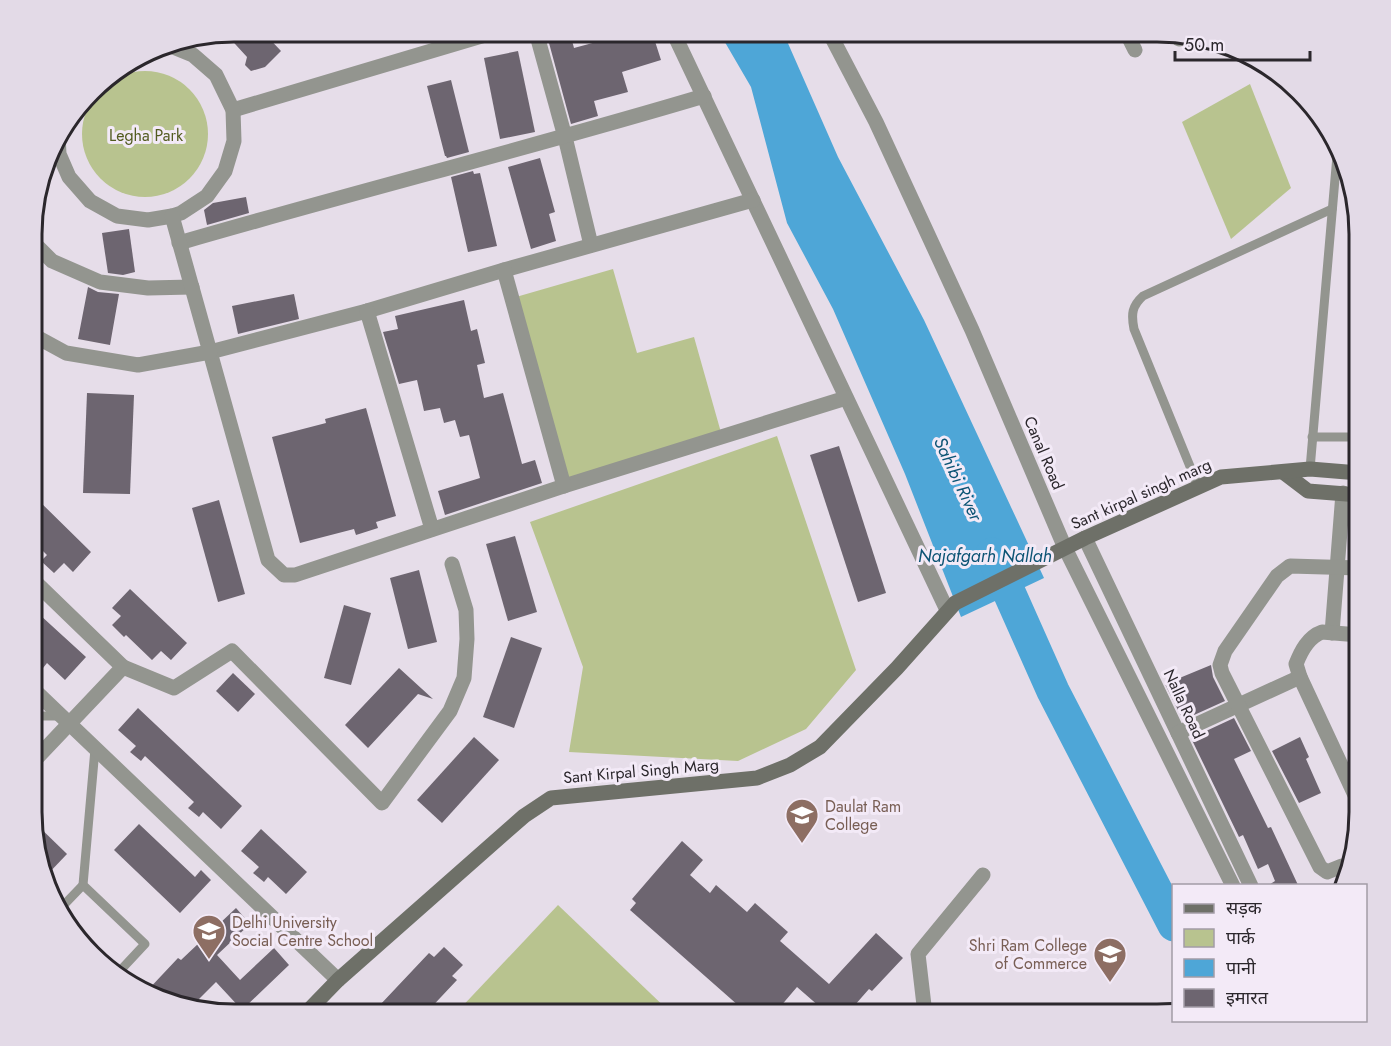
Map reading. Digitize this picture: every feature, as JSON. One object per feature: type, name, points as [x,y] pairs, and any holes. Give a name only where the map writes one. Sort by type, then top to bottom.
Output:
[{"type":"street","points":[[233,110],[461,42]]},
{"type":"street","points":[[539,42],[591,245]]},
{"type":"street","points":[[678,42],[846,398],[951,606]]},
{"type":"street","name":"Canal Road","points":[[834,42],[876,122],[962,310],[1058,551],[1232,884]]},
{"type":"street","points":[[1131,42],[1135,50]]},
{"type":"street","points":[[58,159],[69,177],[90,201],[117,216],[148,220],[172,216],[181,213],[207,196],[225,171],[234,141],[233,110],[216,75],[193,54],[182,50]]},
{"type":"street","points":[[179,243],[565,137],[704,96]]},
{"type":"street","points":[[42,340],[66,353],[138,365],[210,352],[367,311],[753,200]]},
{"type":"street","points":[[172,216],[268,560],[284,575],[295,575],[564,486],[846,398]]},
{"type":"street","points":[[42,251],[52,261],[100,282],[148,288],[192,286]]},
{"type":"street","points":[[504,270],[564,486]]},
{"type":"street","points":[[367,311],[432,529]]},
{"type":"street","name":"Sant kirpal singh marg","points":[[951,606],[1085,538],[1221,477],[1310,469],[1349,472]]},
{"type":"street","points":[[1283,472],[1308,491],[1349,494]]},
{"type":"street","points":[[1332,633],[1343,493]]},
{"type":"street","name":"Nalla Road","points":[[1085,538],[1251,884]]},
{"type":"street","points":[[42,588],[123,667],[174,688],[232,651],[382,803],[450,711],[464,678],[467,639],[466,610],[452,564]]},
{"type":"street","points":[[1340,867],[1327,872],[1320,867],[1220,665],[1221,657],[1277,576],[1290,566],[1349,567]]},
{"type":"street","name":"Sant Kirpal Singh Marg","points":[[315,1004],[338,980],[524,816],[551,798],[757,778],[790,765],[820,747],[897,668],[951,606]]},
{"type":"street","points":[[1349,634],[1322,632],[1310,638],[1296,664],[1349,782]]},
{"type":"street","points":[[42,750],[66,719],[123,667]]},
{"type":"street","points":[[1178,733],[1300,677]]},
{"type":"street","points":[[42,697],[338,980]]},
{"type":"street","points":[[924,1004],[918,954],[983,875]]},
{"type":"lane","points":[[1310,469],[1336,167]]},
{"type":"lane","points":[[1198,486],[1134,329],[1132,316],[1135,304],[1143,296],[1332,209]]},
{"type":"lane","points":[[1312,437],[1349,437]]},
{"type":"lane","points":[[42,717],[66,719]]},
{"type":"lane","points":[[66,903],[83,885],[95,749]]},
{"type":"lane","points":[[83,885],[145,944],[123,968]]},
{"type":"green space","name":"Legha Park","points":[[133,72],[157,72],[180,81],[198,99],[207,122],[207,146],[198,169],[180,187],[157,196],[133,196],[110,187],[92,169],[83,146],[83,122],[86,113],[117,82]]},
{"type":"green space","points":[[1250,84],[1291,188],[1231,239],[1182,122]]},
{"type":"green space","points":[[613,269],[637,353],[694,337],[722,436],[568,480],[516,297]]},
{"type":"green space","points":[[777,436],[856,670],[806,729],[738,761],[569,752],[583,667],[530,522]]},
{"type":"green space","points":[[558,905],[662,1004],[464,1004]]},
{"type":"water","name":"Najafgarh Nallah","points":[[725,42],[787,42],[838,157],[924,320],[1044,578],[961,617],[905,474],[833,309],[787,223],[751,87]]},
{"type":"building","points":[[233,42],[272,42],[281,51],[265,67],[251,71],[245,65],[247,57]]},
{"type":"building","points":[[572,42],[574,48],[596,42],[655,42],[661,60],[622,72],[628,92],[594,101],[598,116],[571,124],[549,43]]},
{"type":"building","points":[[518,51],[535,132],[500,139],[484,58]]},
{"type":"building","points":[[451,80],[469,152],[447,158],[427,86]]},
{"type":"building","points":[[540,158],[555,212],[549,214],[556,241],[531,249],[508,167]]},
{"type":"building","points":[[473,171],[474,174],[480,173],[497,246],[468,252],[451,177]]},
{"type":"building","points":[[246,197],[249,213],[207,225],[204,210],[213,203]]},
{"type":"building","points":[[129,229],[135,272],[123,275],[108,273],[102,233]]},
{"type":"building","points":[[88,287],[98,292],[119,294],[110,345],[78,339]]},
{"type":"building","points":[[294,294],[299,319],[238,334],[232,306]]},
{"type":"building","points":[[464,300],[471,331],[477,329],[485,363],[477,365],[484,398],[503,393],[522,464],[535,460],[542,483],[445,515],[438,491],[480,478],[469,435],[460,437],[455,420],[444,423],[440,408],[424,411],[417,380],[399,384],[383,332],[398,329],[395,316]]},
{"type":"building","points":[[87,393],[134,395],[130,494],[83,493]]},
{"type":"building","points":[[366,408],[396,516],[376,522],[378,528],[356,535],[354,529],[300,543],[272,437],[326,423],[325,419]]},
{"type":"building","points":[[839,446],[886,593],[858,602],[810,455]]},
{"type":"building","points":[[219,500],[245,594],[218,602],[192,508]]},
{"type":"building","points":[[42,504],[91,552],[73,572],[64,563],[54,573],[42,562],[47,555],[42,550]]},
{"type":"building","points":[[515,536],[537,612],[508,621],[486,544]]},
{"type":"building","points":[[419,570],[437,642],[408,649],[390,578]]},
{"type":"building","points":[[130,589],[187,643],[171,660],[161,651],[152,660],[112,625],[121,616],[112,608]]},
{"type":"building","points":[[344,605],[371,613],[351,685],[324,678]]},
{"type":"building","points":[[42,617],[86,657],[65,680],[47,663],[43,668]]},
{"type":"building","points":[[511,637],[542,648],[514,728],[483,717]]},
{"type":"building","points":[[1211,665],[1213,677],[1225,701],[1183,720],[1165,684]]},
{"type":"building","points":[[399,668],[433,699],[418,694],[368,748],[345,725]]},
{"type":"building","points":[[233,673],[255,694],[238,712],[216,691]]},
{"type":"building","points":[[138,708],[242,806],[221,829],[203,812],[199,817],[188,808],[194,802],[145,756],[141,761],[130,752],[136,746],[118,730]]},
{"type":"building","points":[[1234,718],[1251,751],[1234,759],[1268,828],[1271,827],[1298,884],[1270,884],[1275,881],[1268,864],[1258,869],[1243,835],[1239,837],[1191,738]]},
{"type":"building","points":[[474,737],[499,760],[442,823],[417,800]]},
{"type":"building","points":[[1300,737],[1309,757],[1306,759],[1321,793],[1299,803],[1272,751]]},
{"type":"building","points":[[139,824],[195,877],[201,870],[211,880],[180,913],[114,850]]},
{"type":"building","points":[[261,829],[307,872],[286,894],[268,877],[264,882],[253,873],[259,867],[241,851]]},
{"type":"building","points":[[43,831],[67,854],[52,870]]},
{"type":"building","points":[[682,841],[703,860],[690,875],[710,893],[716,885],[747,912],[755,903],[788,932],[780,941],[829,984],[876,933],[903,958],[872,991],[869,989],[856,1004],[817,1004],[797,987],[783,1004],[737,1004],[630,910],[636,903],[632,899]]},
{"type":"building","name":"Delhi University Social Centre School","points":[[236,908],[250,924],[217,955],[240,980],[274,948],[289,965],[248,1004],[236,1004],[216,982],[198,1000],[153,985],[178,958],[181,960]]},
{"type":"building","points":[[444,947],[463,965],[452,976],[457,980],[434,1004],[381,1004],[429,953],[434,957]]},
{"type":"waterway","name":"Sahibi River","points":[[992,554],[1053,691],[1172,921]]},
{"type":"place","name":"Daulat Ram College","points":[[802,844]]},
{"type":"place","name":"Delhi University Social Centre School","points":[[209,960]]},
{"type":"place","name":"Shri Ram College of Commerce","points":[[1110,983]]}]
